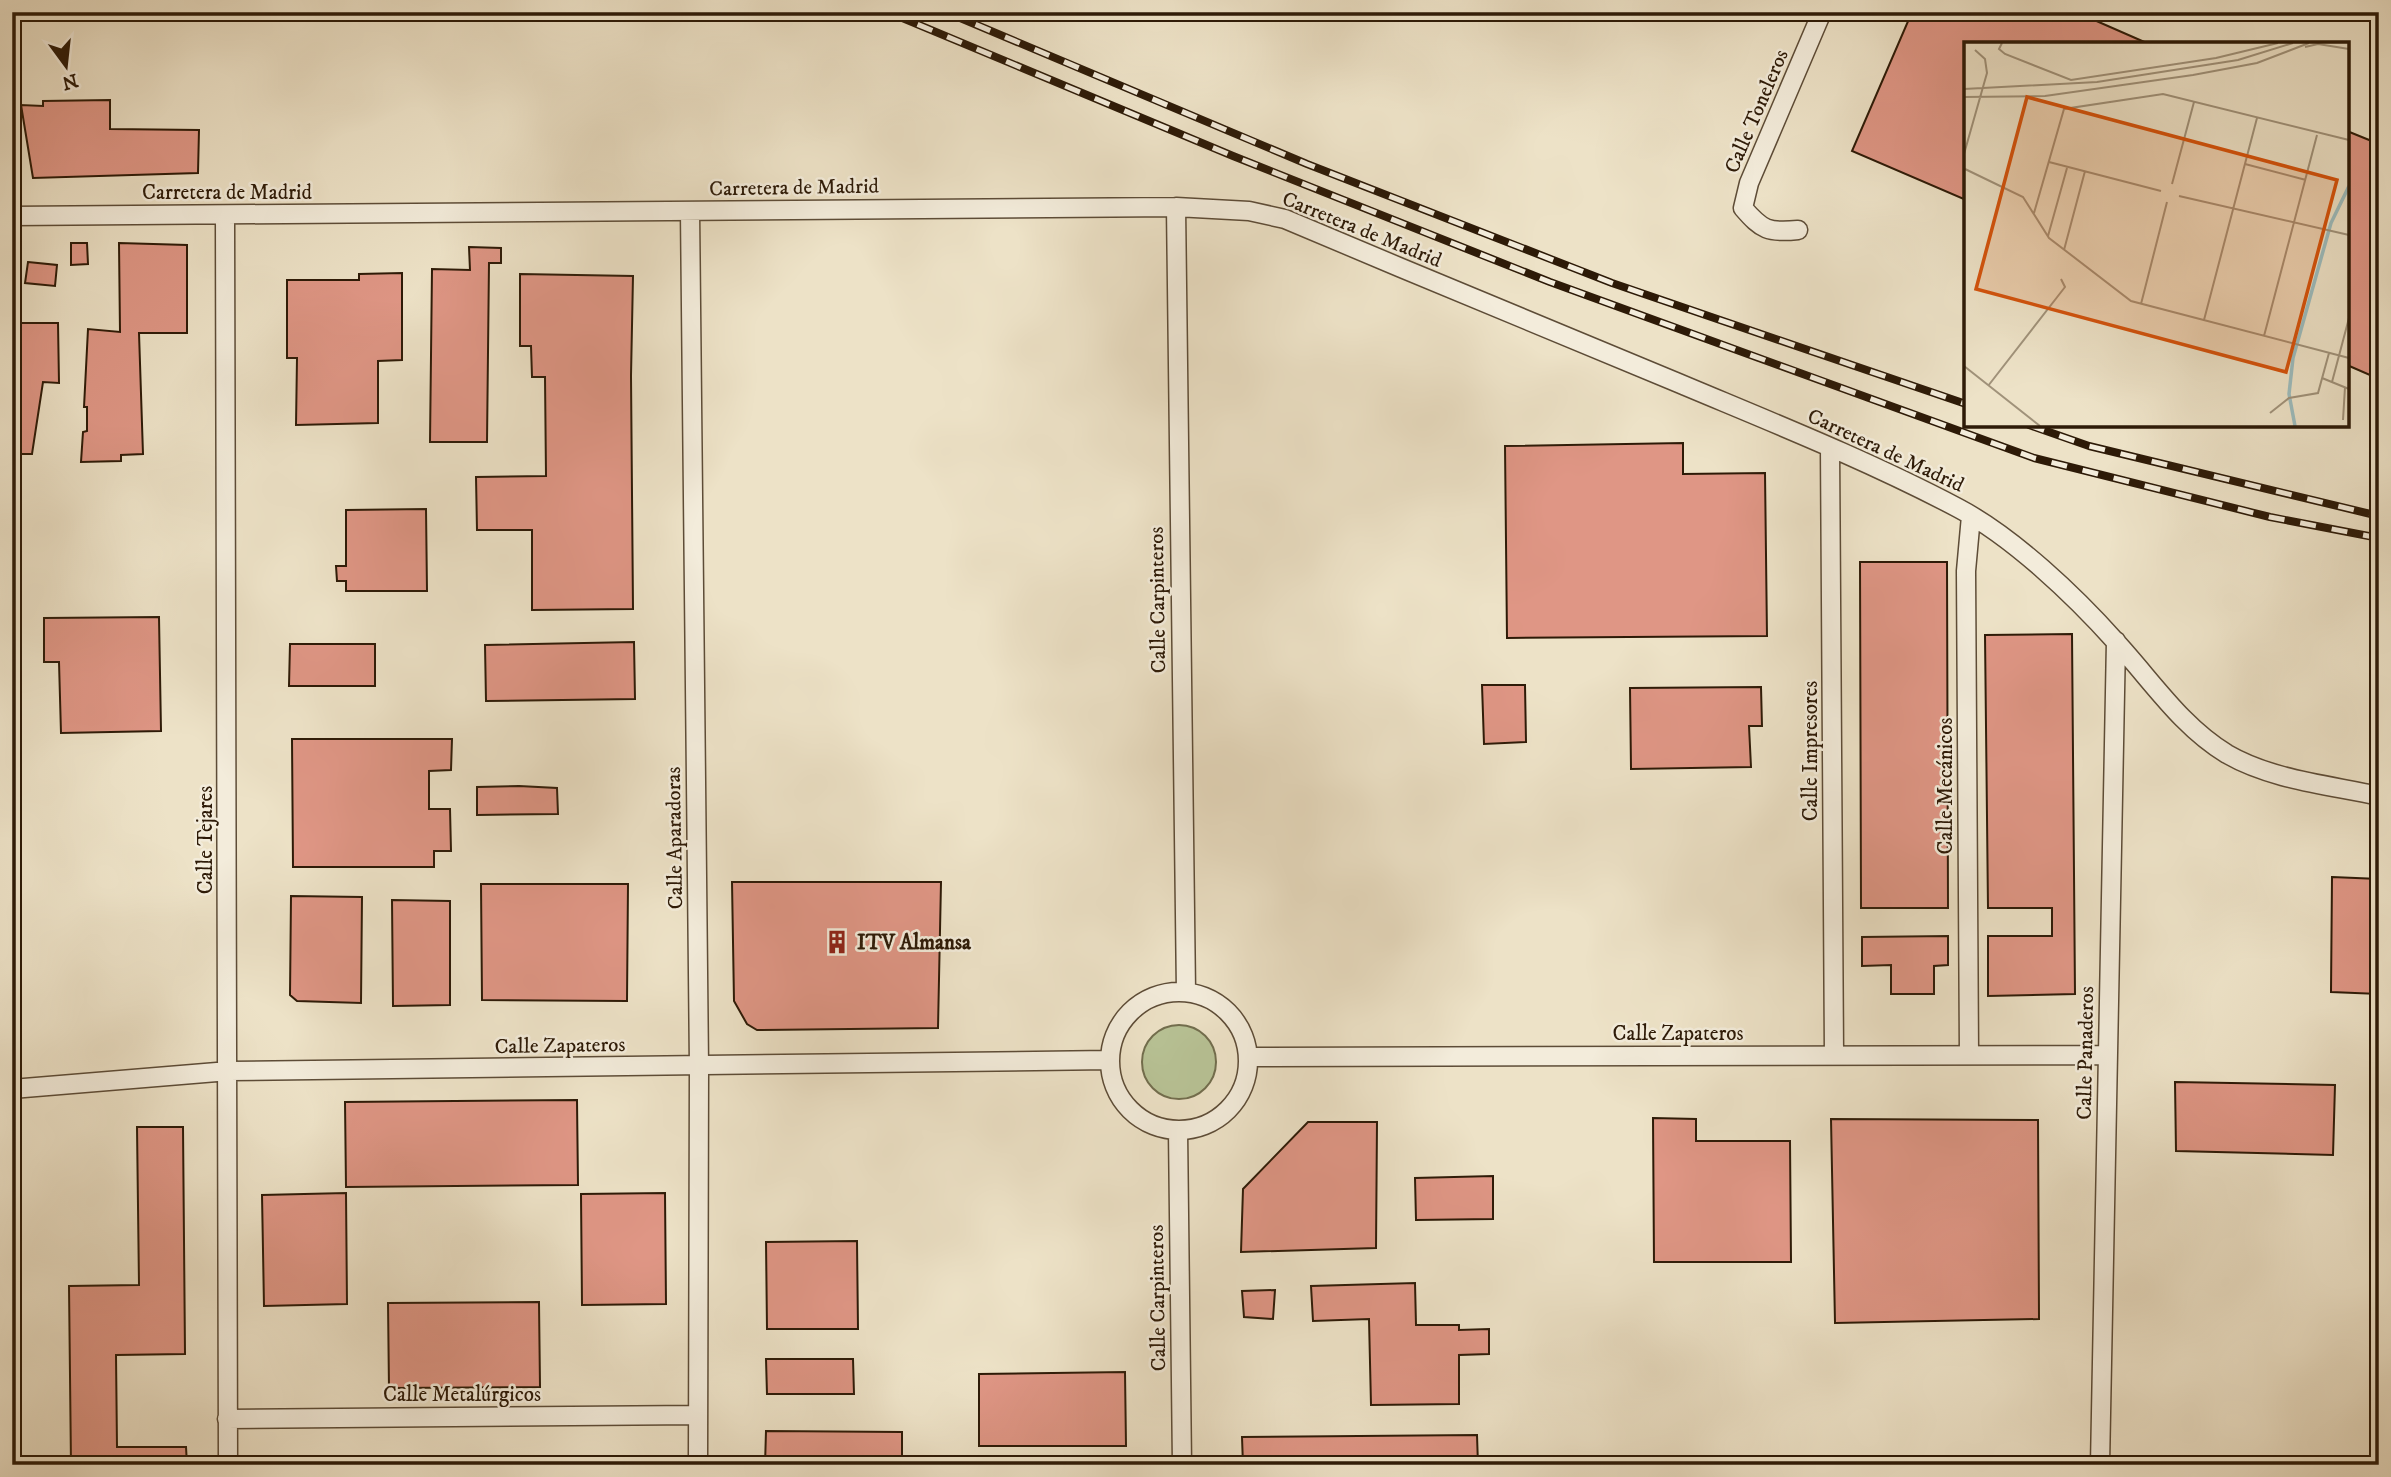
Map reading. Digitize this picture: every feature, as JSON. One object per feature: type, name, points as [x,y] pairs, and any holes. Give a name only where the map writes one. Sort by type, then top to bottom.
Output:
[{"type":"street","name":"Calle Toneleros","points":[[1798,230],[1783,232],[1759,227],[1743,208],[1749,183],[1822,12]]},
{"type":"street","name":"Carretera de Madrid","points":[[12,216],[1176,207],[1249,211],[1285,219],[1830,447],[1971,516],[2008,541],[2058,585],[2116,641],[2167,702],[2198,732],[2229,754],[2274,774],[2379,796]]},
{"type":"street","name":"Calle Carpinteros","points":[[1176,207],[1186,992]]},
{"type":"street","name":"Calle Aparadoras","points":[[690,211],[699,1066],[698,1465]]},
{"type":"street","name":"Calle Tejares","points":[[225,215],[228,1465]]},
{"type":"street","name":"Calle Impresores","points":[[1830,447],[1834,1055]]},
{"type":"street","name":"Calle Mecánicos","points":[[1969,1055],[1966,571],[1971,516]]},
{"type":"street","name":"Calle Panaderos","points":[[2100,1465],[2116,641]]},
{"type":"street","points":[[1186,992],[1205,997],[1222,1006],[1236,1020],[1245,1038],[1248,1057],[1246,1080],[1235,1101],[1219,1118],[1197,1128],[1178,1130],[1153,1126],[1135,1115],[1116,1091],[1109,1060],[1113,1038],[1125,1018],[1142,1002],[1163,993],[1186,992]]},
{"type":"street","name":"Calle Zapateros","points":[[1248,1057],[2108,1055]]},
{"type":"street","name":"Calle Zapateros","points":[[12,1089],[229,1071],[1109,1060]]},
{"type":"street","name":"Calle Carpinteros","points":[[1178,1130],[1182,1465]]},
{"type":"street","name":"Calle Metalúrgicos","points":[[228,1419],[698,1415]]},
{"type":"green space","points":[[1179,1025],[1200,1031],[1210,1041],[1216,1062],[1210,1083],[1200,1093],[1179,1099],[1158,1093],[1148,1083],[1142,1062],[1148,1041],[1158,1031]]},
{"type":"building","points":[[1912,12],[2076,12],[2144,42],[1964,42],[1964,199],[1852,151]]},
{"type":"building","points":[[110,100],[110,129],[199,130],[198,173],[33,178],[21,105],[43,106],[43,101]]},
{"type":"building","points":[[2349,132],[2379,144],[2379,379],[2349,366]]},
{"type":"building","points":[[71,243],[87,243],[88,264],[71,265]]},
{"type":"building","points":[[119,243],[187,245],[187,333],[139,333],[143,454],[121,455],[121,461],[81,462],[83,432],[87,431],[87,407],[84,407],[88,329],[120,332]]},
{"type":"building","points":[[469,247],[501,248],[501,263],[489,263],[487,442],[430,442],[432,269],[470,270]]},
{"type":"building","points":[[28,262],[57,265],[55,286],[25,283]]},
{"type":"building","points":[[402,273],[402,360],[378,361],[378,423],[296,425],[297,358],[287,358],[287,280],[359,280],[359,274]]},
{"type":"building","points":[[520,274],[633,276],[633,609],[532,610],[532,530],[477,530],[476,477],[546,476],[545,377],[532,377],[531,346],[520,346]]},
{"type":"building","points":[[16,323],[58,323],[59,383],[43,382],[32,454],[12,454],[12,353]]},
{"type":"building","points":[[1683,443],[1683,474],[1765,473],[1767,636],[1507,638],[1505,446]]},
{"type":"building","points":[[426,509],[427,591],[346,591],[346,581],[337,581],[336,566],[346,566],[346,510]]},
{"type":"building","points":[[1860,562],[1947,562],[1948,908],[1861,908]]},
{"type":"building","points":[[159,617],[161,731],[61,733],[59,662],[44,662],[44,618]]},
{"type":"building","points":[[2072,634],[2075,994],[1988,996],[1988,936],[2052,936],[2052,908],[1988,908],[1985,635]]},
{"type":"building","points":[[634,642],[635,699],[486,701],[485,645]]},
{"type":"building","points":[[290,644],[375,644],[375,686],[289,686]]},
{"type":"building","points":[[1482,685],[1525,685],[1526,742],[1484,744]]},
{"type":"building","points":[[1761,687],[1762,726],[1749,726],[1751,767],[1631,769],[1630,688]]},
{"type":"building","points":[[292,739],[452,739],[451,770],[429,771],[429,809],[450,809],[451,851],[434,851],[434,867],[293,867]]},
{"type":"building","points":[[477,787],[557,788],[558,814],[477,815]]},
{"type":"building","points":[[2332,877],[2379,879],[2379,994],[2331,992]]},
{"type":"building","name":"ITV Almansa","points":[[732,882],[941,882],[938,1028],[757,1030],[747,1024],[734,1001]]},
{"type":"building","points":[[481,884],[628,884],[627,1001],[482,1000]]},
{"type":"building","points":[[291,896],[362,897],[361,1003],[297,1001],[290,995]]},
{"type":"building","points":[[392,900],[450,901],[450,1005],[393,1006]]},
{"type":"building","points":[[1948,936],[1948,965],[1934,966],[1934,994],[1891,994],[1891,965],[1862,966],[1862,937]]},
{"type":"building","points":[[2175,1082],[2335,1085],[2333,1155],[2176,1151]]},
{"type":"building","points":[[577,1100],[578,1185],[346,1187],[345,1102]]},
{"type":"building","points":[[1653,1118],[1696,1119],[1696,1141],[1790,1141],[1791,1262],[1654,1262]]},
{"type":"building","points":[[1831,1119],[2038,1120],[2039,1319],[1835,1323]]},
{"type":"building","points":[[1308,1122],[1377,1122],[1376,1248],[1241,1252],[1243,1189]]},
{"type":"building","points":[[137,1127],[183,1127],[185,1354],[116,1355],[117,1447],[186,1447],[187,1465],[71,1465],[69,1286],[139,1285]]},
{"type":"building","points":[[1493,1176],[1493,1219],[1416,1220],[1415,1178]]},
{"type":"building","points":[[346,1193],[347,1304],[264,1306],[262,1195]]},
{"type":"building","points":[[665,1193],[666,1304],[582,1305],[581,1194]]},
{"type":"building","points":[[857,1241],[858,1329],[767,1329],[766,1242]]},
{"type":"building","points":[[1415,1283],[1416,1325],[1459,1325],[1459,1330],[1489,1329],[1489,1354],[1459,1355],[1459,1404],[1371,1405],[1369,1319],[1313,1321],[1311,1286]]},
{"type":"building","points":[[1275,1290],[1273,1319],[1244,1317],[1242,1291]]},
{"type":"building","points":[[539,1302],[540,1387],[389,1388],[388,1303]]},
{"type":"building","points":[[766,1359],[853,1359],[854,1394],[767,1394]]},
{"type":"building","points":[[1125,1372],[1126,1446],[979,1446],[979,1374]]},
{"type":"building","points":[[766,1431],[902,1432],[902,1465],[765,1465]]},
{"type":"building","points":[[1477,1435],[1478,1465],[1243,1465],[1242,1437]]},
{"type":"railway","points":[[888,12],[1233,156],[1550,282],[2034,458],[2270,517],[2379,538]]},
{"type":"railway","points":[[946,12],[1307,164],[1612,283],[1964,403]]},
{"type":"railway","points":[[2035,427],[2089,446],[2379,516]]},
{"type":"place","name":"ITV Almansa","points":[[837,942]]}]
